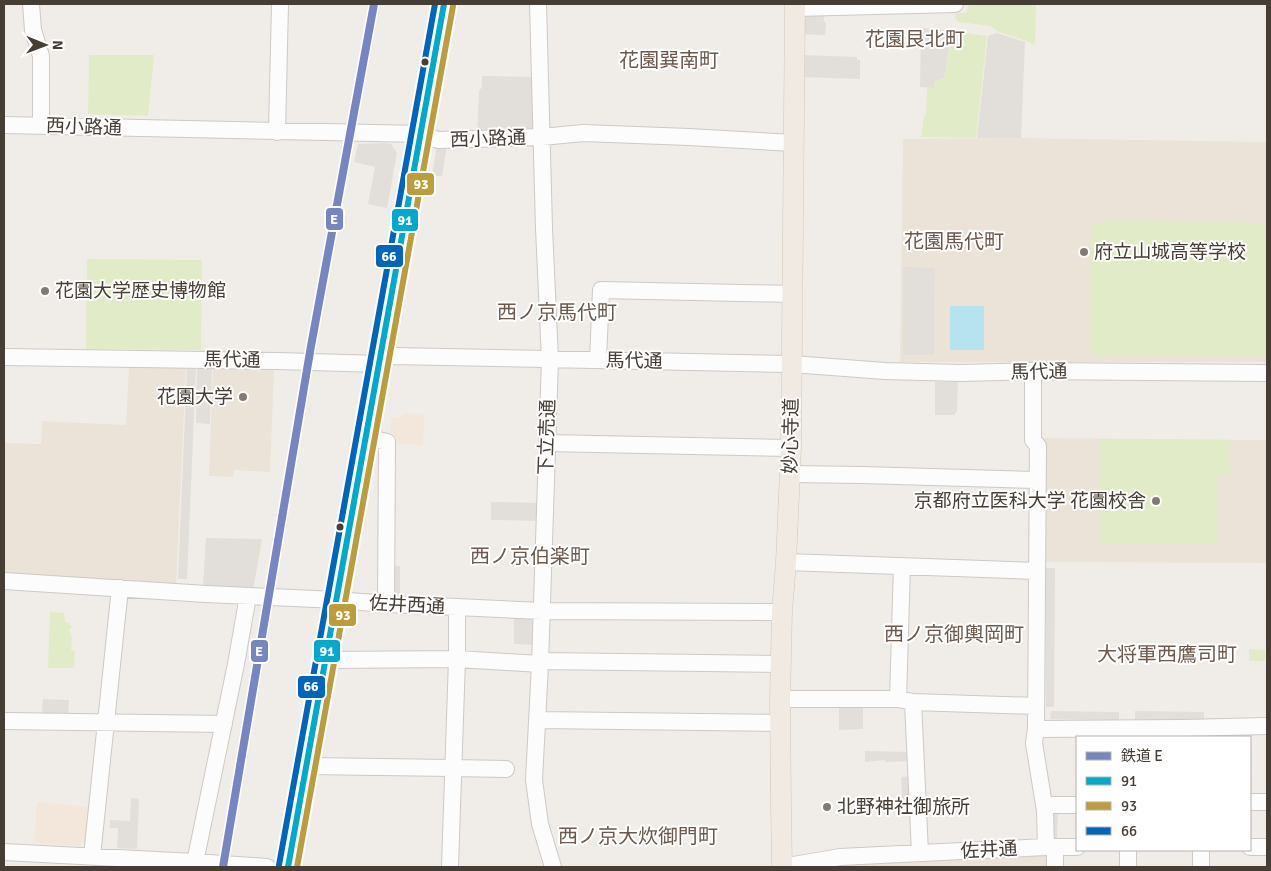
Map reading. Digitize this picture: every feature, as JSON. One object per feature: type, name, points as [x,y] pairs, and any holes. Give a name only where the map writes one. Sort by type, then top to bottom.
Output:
[{"type":"main road","points":[[288,867],[444,4]]},
{"type":"main road","name":"妙心寺道","points":[[782,867],[780,699],[782,612],[791,448],[795,6]]},
{"type":"street","points":[[31,4],[33,30],[41,56],[41,125]]},
{"type":"street","points":[[277,132],[280,4]]},
{"type":"street","name":"下立売通","points":[[538,4],[544,228],[550,359],[538,720],[534,780],[540,824],[553,867]]},
{"type":"street","points":[[795,6],[956,4]]},
{"type":"street","name":"西小路通","points":[[4,125],[421,134],[438,140],[542,137],[583,133],[793,143]]},
{"type":"street","points":[[598,360],[601,290],[792,294]]},
{"type":"street","name":"馬代通","points":[[4,358],[380,364],[386,358],[393,356],[792,364],[885,371],[962,373],[1032,371],[1267,373]]},
{"type":"street","points":[[1032,371],[1033,440],[1038,446],[1036,729],[1034,743],[1046,811],[1050,847],[1055,867]]},
{"type":"street","points":[[365,437],[387,442],[386,604]]},
{"type":"street","points":[[547,443],[791,448]]},
{"type":"street","points":[[790,474],[1037,480]]},
{"type":"street","points":[[786,562],[1037,571]]},
{"type":"street","points":[[902,566],[906,701],[920,853]]},
{"type":"street","name":"佐井西通","points":[[4,581],[386,604],[542,611],[782,612]]},
{"type":"street","points":[[92,856],[120,588]]},
{"type":"street","points":[[194,865],[224,724],[248,596]]},
{"type":"street","points":[[450,867],[457,607]]},
{"type":"street","points":[[326,660],[457,659],[540,662],[781,664]]},
{"type":"street","points":[[780,699],[1036,706]]},
{"type":"street","points":[[538,720],[780,723]]},
{"type":"street","points":[[4,734],[4,721],[224,724]]},
{"type":"street","points":[[1036,729],[1183,733],[1267,726]]},
{"type":"street","points":[[307,766],[506,769]]},
{"type":"street","points":[[1251,802],[1267,802]]},
{"type":"street","points":[[1044,805],[1076,805]]},
{"type":"street","name":"佐井通","points":[[782,867],[840,856],[1076,847]]},
{"type":"street","points":[[1251,847],[1267,847]]},
{"type":"street","points":[[1128,851],[1128,867]]},
{"type":"street","points":[[1201,851],[1201,867]]},
{"type":"street","points":[[4,852],[52,861],[92,856],[194,865],[267,867]]},
{"type":"shaded area","points":[[800,15],[824,16],[826,23],[825,35],[799,34]]},
{"type":"shaded area","points":[[921,28],[952,31],[944,78],[934,81],[934,88],[920,87]]},
{"type":"shaded area","points":[[997,33],[1025,42],[1021,138],[977,138],[988,36]]},
{"type":"shaded area","points":[[802,55],[857,57],[857,60],[860,60],[860,79],[801,77]]},
{"type":"shaded area","points":[[482,76],[536,77],[538,134],[477,135],[479,91],[482,87]]},
{"type":"shaded area","name":"府立山城高等学校","points":[[1022,138],[1267,142],[1267,362],[900,362],[903,139]]},
{"type":"shaded area","points":[[358,144],[391,144],[397,153],[387,208],[368,204],[375,167],[354,162]]},
{"type":"shaded area","points":[[437,145],[447,145],[442,176],[432,176]]},
{"type":"shaded area","points":[[903,267],[935,268],[934,355],[903,355]]},
{"type":"shaded area","points":[[129,365],[186,368],[176,585],[4,576],[4,443],[41,444],[42,421],[126,425]]},
{"type":"shaded area","points":[[201,366],[212,366],[210,424],[196,423],[197,370]]},
{"type":"shaded area","name":"花園大学","points":[[213,368],[274,370],[270,472],[234,470],[233,477],[209,476]]},
{"type":"shaded area","points":[[187,369],[196,369],[187,579],[178,579]]},
{"type":"shaded area","points":[[935,382],[958,382],[957,411],[954,415],[935,415]]},
{"type":"shaded area","points":[[404,413],[424,414],[423,445],[390,443],[391,418],[400,418]]},
{"type":"shaded area","name":"京都府立医科大学 花園校舎","points":[[1043,438],[1267,440],[1267,563],[1044,562]]},
{"type":"shaded area","points":[[491,502],[543,503],[542,521],[491,520]]},
{"type":"shaded area","points":[[206,538],[262,539],[253,590],[203,587]]},
{"type":"shaded area","points":[[390,566],[400,566],[400,598],[390,597]]},
{"type":"shaded area","points":[[1046,568],[1055,568],[1054,707],[1046,707]]},
{"type":"shaded area","points":[[514,616],[538,618],[537,645],[514,644]]},
{"type":"shaded area","points":[[43,699],[69,700],[68,716],[42,714]]},
{"type":"shaded area","points":[[839,702],[863,703],[863,729],[839,730]]},
{"type":"shaded area","points":[[1051,711],[1119,712],[1119,720],[1050,719]]},
{"type":"shaded area","points":[[1135,711],[1204,712],[1204,720],[1135,719]]},
{"type":"shaded area","points":[[865,751],[910,752],[910,761],[885,762],[885,760],[865,762]]},
{"type":"shaded area","points":[[912,776],[914,815],[903,816],[901,777]]},
{"type":"shaded area","points":[[131,798],[139,799],[137,849],[117,848],[118,828],[110,828],[110,820],[130,821]]},
{"type":"shaded area","points":[[37,802],[91,807],[87,839],[80,846],[34,843]]},
{"type":"shaded area","points":[[1050,810],[1058,810],[1057,839],[1050,839]]},
{"type":"shaded area","points":[[1048,854],[1049,867],[841,867],[841,862]]},
{"type":"green space","points":[[969,4],[1036,4],[1035,45],[997,31],[991,26],[958,22],[955,18],[956,13],[966,13]]},
{"type":"green space","points":[[953,31],[987,36],[976,138],[921,137],[924,115],[926,114],[927,88],[934,88],[934,81],[944,78]]},
{"type":"green space","points":[[89,55],[154,55],[148,116],[88,114]]},
{"type":"green space","points":[[1110,219],[1267,223],[1267,356],[1097,356],[1089,352],[1091,225]]},
{"type":"green space","points":[[87,259],[202,260],[201,350],[86,349]]},
{"type":"green space","points":[[1099,439],[1230,440],[1229,475],[1218,476],[1217,543],[1099,544]]},
{"type":"green space","points":[[50,612],[64,613],[65,622],[69,623],[72,627],[69,630],[72,637],[71,650],[75,651],[74,667],[72,668],[48,668]]},
{"type":"green space","points":[[1249,649],[1265,650],[1265,661],[1249,661]]},
{"type":"water","points":[[950,306],[984,306],[984,350],[950,350]]},
{"type":"rail line","name":"E","points":[[223,867],[311,346],[374,4]]},
{"type":"transit line","name":"66","points":[[279,865],[435,4]]},
{"type":"transit line","name":"91","points":[[288,867],[444,4]]},
{"type":"transit line","name":"93","points":[[297,867],[453,6]]},
{"type":"place","name":"府立山城高等学校","points":[[1084,252]]},
{"type":"place","name":"花園大学歴史博物館","points":[[45,291]]},
{"type":"place","name":"花園大学","points":[[243,397]]},
{"type":"place","name":"京都府立医科大学 花園校舎","points":[[1156,501]]},
{"type":"place","name":"北野神社御旅所","points":[[827,807]]},
{"type":"district","name":"花園艮北町","points":[[915,39]]},
{"type":"district","name":"花園巽南町","points":[[669,60]]},
{"type":"district","name":"花園馬代町","points":[[954,241]]},
{"type":"district","name":"西ノ京馬代町","points":[[557,312]]},
{"type":"district","name":"西ノ京伯楽町","points":[[530,556]]},
{"type":"district","name":"西ノ京御輿岡町","points":[[954,634]]},
{"type":"district","name":"大将軍西鷹司町","points":[[1167,654]]},
{"type":"district","name":"西ノ京大炊御門町","points":[[638,836]]}]
